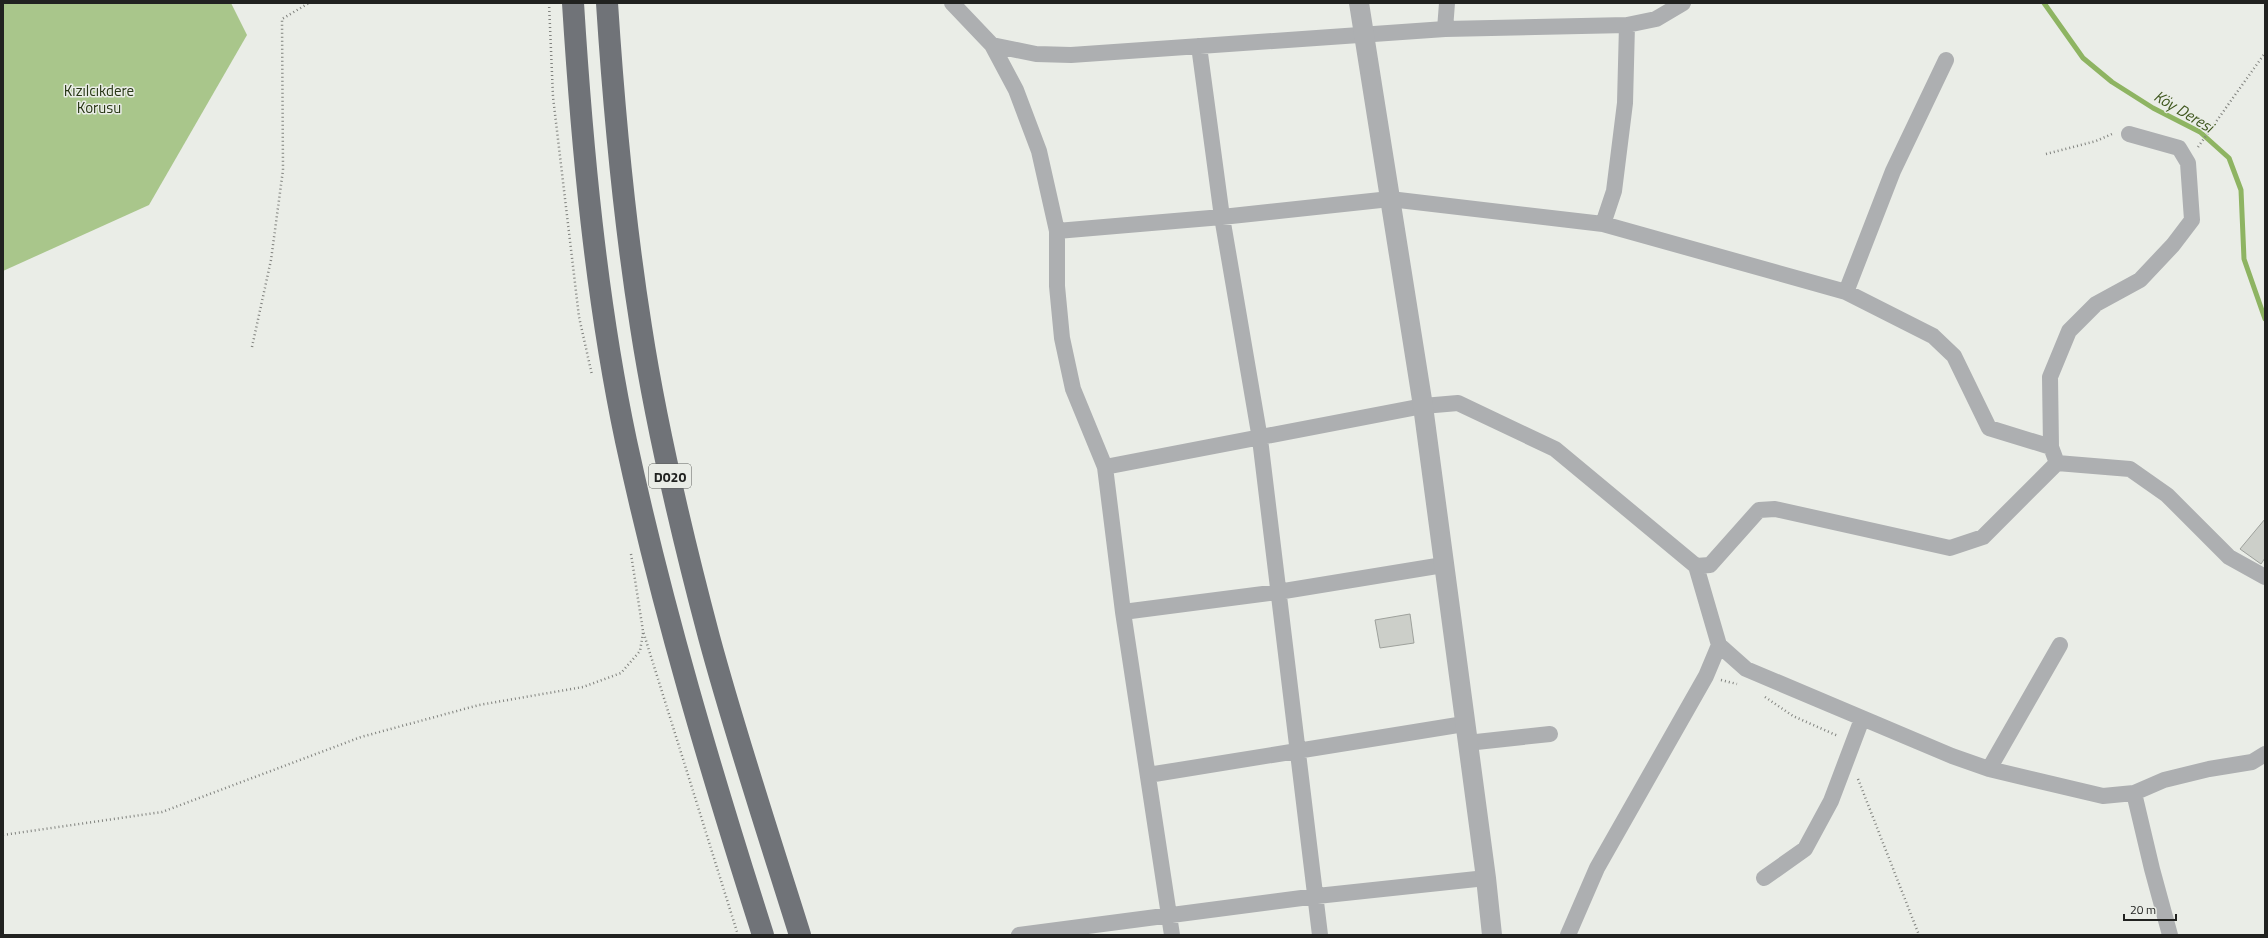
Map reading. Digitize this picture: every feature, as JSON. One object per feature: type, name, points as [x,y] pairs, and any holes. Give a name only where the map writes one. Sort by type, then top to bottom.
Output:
[{"type":"highway","name":"D020","points":[[572,3],[591,216],[626,438],[662,592],[688,690],[763,935]]},
{"type":"highway","name":"D020","points":[[607,3],[621,178],[641,328],[666,455],[722,687],[800,935]]},
{"type":"street","points":[[952,3],[992,45],[1016,90],[1039,151],[1057,231],[1057,286],[1062,338],[1073,389],[1105,467],[1123,612],[1172,935]]},
{"type":"street","points":[[1358,3],[1423,406],[1443,565],[1486,878],[1492,935]]},
{"type":"street","points":[[1445,30],[1447,3]]},
{"type":"street","points":[[992,45],[1036,54],[1071,55],[1445,30],[1627,26],[1656,19],[1683,3]]},
{"type":"street","points":[[1603,224],[1614,191],[1620,147],[1625,103],[1627,26]]},
{"type":"street","points":[[1198,46],[1222,217],[1260,439],[1317,896],[1320,935]]},
{"type":"street","points":[[1846,292],[1893,171],[1946,60]]},
{"type":"street","points":[[2057,462],[2051,447],[2050,377],[2069,331],[2096,304],[2140,280],[2174,245],[2192,220],[2188,163],[2179,148],[2129,134]]},
{"type":"street","points":[[1057,231],[1222,217],[1390,199],[1603,224],[1846,292],[1933,336],[1954,356],[1989,428],[2051,447]]},
{"type":"street","points":[[1105,467],[1260,439],[1423,406],[1458,403],[1555,449],[1696,566],[1719,645],[1746,670],[1952,756],[1989,769],[2103,796],[2134,793],[2164,780],[2194,772],[2252,762],[2265,754]]},
{"type":"street","points":[[1696,566],[1710,564],[1759,510],[1775,509],[1950,548],[1983,537],[2057,462]]},
{"type":"street","points":[[2057,462],[2130,469],[2167,495],[2229,557],[2265,577]]},
{"type":"street","points":[[1123,612],[1278,592],[1443,565]]},
{"type":"street","points":[[1568,935],[1597,868],[1706,676],[1719,645]]},
{"type":"street","points":[[1989,769],[2060,645]]},
{"type":"street","points":[[1764,878],[1805,849],[1831,801],[1849,757],[1862,719]]},
{"type":"street","points":[[1148,774],[1298,751],[1466,734],[1550,734]]},
{"type":"street","points":[[2134,793],[2161,905],[2170,935]]},
{"type":"street","points":[[1019,935],[1317,896],[1486,878]]},
{"type":"path","points":[[252,347],[271,260],[283,170],[282,19],[310,3]]},
{"type":"path","points":[[2198,147],[2265,53]]},
{"type":"path","points":[[2046,154],[2096,141],[2114,133],[2129,134]]},
{"type":"path","points":[[3,835],[162,812],[361,737],[479,705],[583,688],[621,673],[640,651],[643,630]]},
{"type":"path","points":[[1706,676],[1741,686]]},
{"type":"path","points":[[1761,694],[1793,716],[1843,739],[1919,935]]},
{"type":"green space","name":"Kızılcıkdere Korusu","points":[[3,3],[231,3],[247,35],[149,205],[3,271]]},
{"type":"building","points":[[2265,519],[2265,558],[2261,564],[2240,549]]},
{"type":"building","points":[[1410,614],[1414,643],[1380,648],[1375,620]]},
{"type":"waterway","name":"Köy Deresi","points":[[2044,3],[2083,58],[2112,82],[2153,108],[2200,132],[2229,158],[2241,190],[2244,259],[2265,319]]}]
